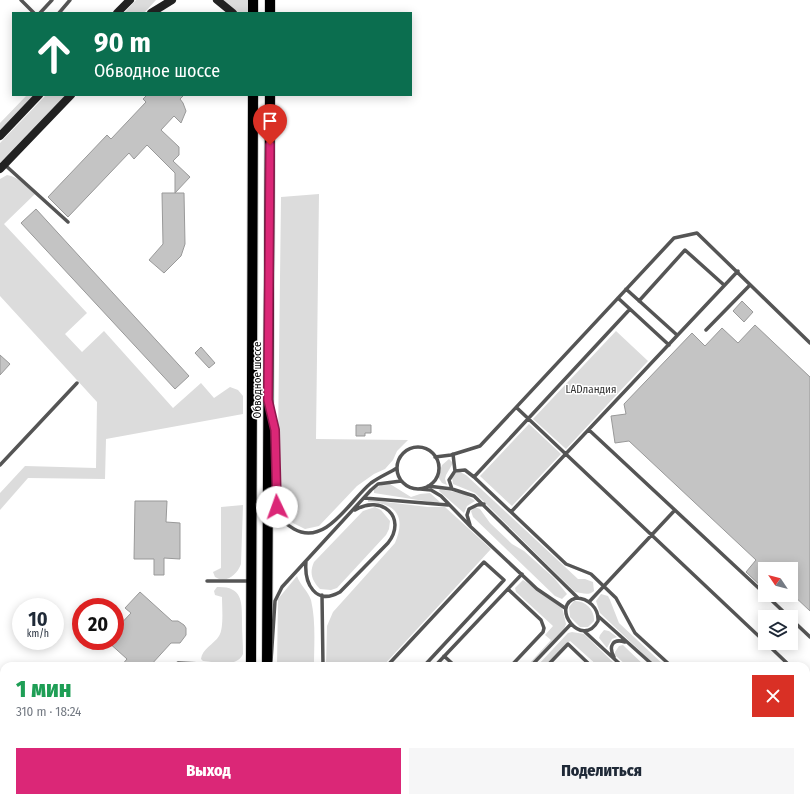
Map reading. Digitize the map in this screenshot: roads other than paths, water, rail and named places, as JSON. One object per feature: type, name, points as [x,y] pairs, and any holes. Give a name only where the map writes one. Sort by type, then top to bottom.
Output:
[{"type":"main road","points":[[118,12],[130,0]]},
{"type":"main road","points":[[151,12],[161,0]]},
{"type":"main road","points":[[152,12],[172,0]]},
{"type":"main road","points":[[217,0],[232,12]]},
{"type":"main road","points":[[253,0],[253,12]]},
{"type":"main road","points":[[270,0],[270,12]]},
{"type":"main road","points":[[0,136],[38,96]]},
{"type":"main road","points":[[2,167],[70,96]]},
{"type":"main road","name":"Обводное шоссе","points":[[251,662],[253,96]]},
{"type":"main road","name":"Обводное шоссе","points":[[267,662],[270,96]]},
{"type":"lane","points":[[21,0],[33,12]]},
{"type":"lane","points":[[41,12],[52,0]]},
{"type":"lane","points":[[59,12],[70,0]]},
{"type":"lane","points":[[2,167],[68,222]]},
{"type":"lane","points":[[436,457],[453,454],[480,446],[674,238],[697,233],[738,271],[750,285],[810,343]]},
{"type":"lane","points":[[639,300],[685,250],[724,286]]},
{"type":"lane","points":[[511,512],[738,271]]},
{"type":"lane","points":[[706,330],[750,285]]},
{"type":"lane","points":[[626,289],[677,335]]},
{"type":"lane","points":[[618,298],[669,344]]},
{"type":"lane","points":[[474,477],[630,310]]},
{"type":"lane","points":[[0,465],[77,383]]},
{"type":"lane","points":[[268,400],[275,430],[277,507],[284,521],[298,531],[305,533],[322,530],[335,521],[371,483],[397,468]]},
{"type":"lane","points":[[517,408],[652,534],[758,636]]},
{"type":"lane","points":[[589,430],[758,588]]},
{"type":"lane","points":[[420,489],[428,486],[435,480],[438,475],[438,463],[436,457],[426,449],[412,448],[402,455],[397,468],[398,474],[402,481],[406,485],[420,489],[431,490],[441,496],[471,527],[538,589],[565,608]]},
{"type":"lane","points":[[452,489],[449,480],[455,470],[453,454]]},
{"type":"lane","points":[[455,470],[465,470],[474,477],[566,564],[591,574],[616,598],[635,633],[667,662]]},
{"type":"lane","points":[[272,662],[275,601],[282,587],[350,512],[378,484],[402,481]]},
{"type":"lane","points":[[428,486],[452,489],[474,496],[484,504],[578,598]]},
{"type":"lane","points":[[364,498],[449,505]]},
{"type":"lane","points":[[306,560],[307,581],[315,592],[322,596],[334,595],[340,592],[388,543],[394,533],[395,521],[389,510],[381,505],[366,504],[350,512]]},
{"type":"lane","points":[[471,527],[467,516],[469,509],[477,505],[484,504]]},
{"type":"lane","points":[[589,602],[675,510]]},
{"type":"lane","points":[[391,662],[484,562],[504,580],[428,662]]},
{"type":"lane","points":[[439,662],[522,574]]},
{"type":"lane","points":[[207,581],[252,581]]},
{"type":"lane","points":[[508,589],[541,620],[544,628],[543,632],[515,662]]},
{"type":"lane","points":[[322,596],[323,662]]},
{"type":"lane","points":[[572,599],[584,599],[589,602],[596,610],[598,621],[592,629],[584,630],[576,628],[571,624],[565,614],[565,608],[572,599]]},
{"type":"lane","points":[[773,602],[781,610]]},
{"type":"lane","points":[[598,616],[649,662]]},
{"type":"lane","points":[[535,662],[571,624]]},
{"type":"lane","points":[[798,626],[810,637]]},
{"type":"lane","points":[[584,630],[617,661]]},
{"type":"lane","points":[[617,661],[611,651],[613,643],[618,641],[628,643]]},
{"type":"lane","points":[[551,662],[568,644],[587,662]]},
{"type":"lane","points":[[773,650],[786,662]]},
{"type":"lane","points":[[444,656],[451,662]]},
{"type":"park label","name":"LADландия","points":[[591,389]]}]
